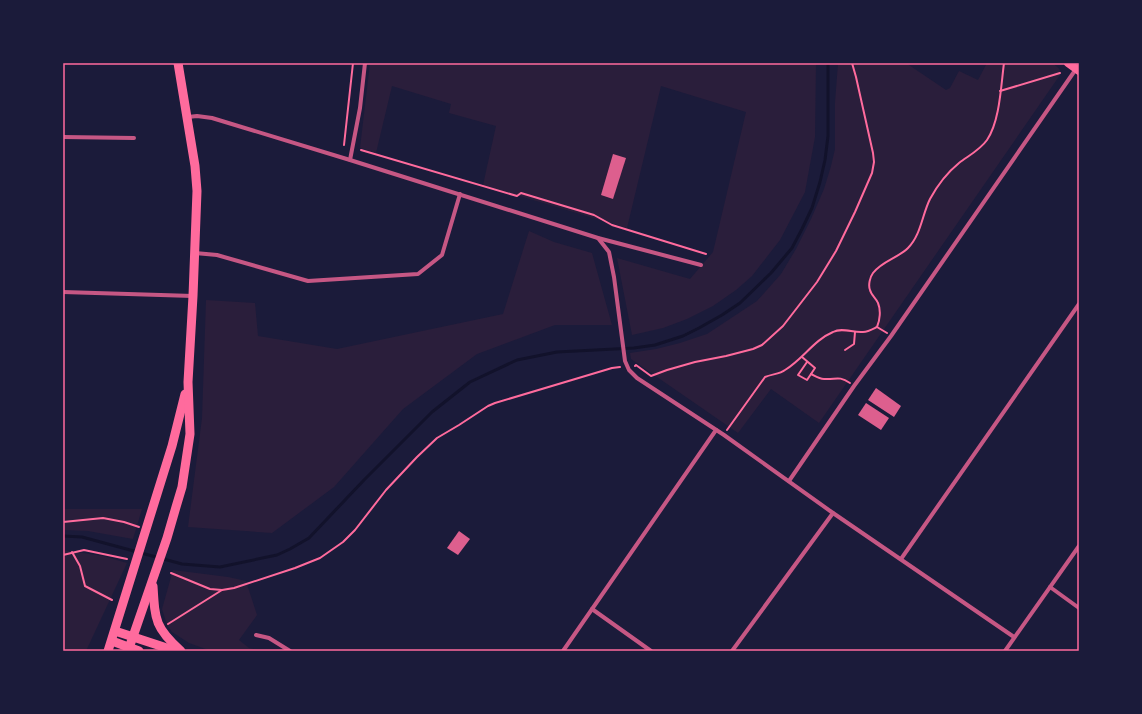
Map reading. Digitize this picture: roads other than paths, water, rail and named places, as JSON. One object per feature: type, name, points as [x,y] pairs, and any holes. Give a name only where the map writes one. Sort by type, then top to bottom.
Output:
[{"type":"main road","points":[[129,649],[164,547],[182,487],[190,434],[188,382],[198,191],[178,63]]},
{"type":"main road","points":[[1068,63],[1078,70]]},
{"type":"main road","points":[[108,651],[172,446],[188,382]]},
{"type":"main road","points":[[154,577],[154,608],[156,618],[165,636],[181,651]]},
{"type":"main road","points":[[115,631],[176,651]]},
{"type":"main road","points":[[112,641],[129,649],[139,651]]},
{"type":"street","points":[[350,160],[360,108],[364,63]]},
{"type":"street","points":[[789,480],[1078,70]]},
{"type":"street","points":[[187,117],[198,116],[212,118],[598,238],[701,265]]},
{"type":"street","points":[[63,137],[134,138]]},
{"type":"street","points":[[195,253],[217,255],[308,282],[418,274],[442,255],[460,194]]},
{"type":"street","points":[[598,238],[609,252],[614,277],[625,361],[636,378],[724,434],[833,513],[1014,637]]},
{"type":"street","points":[[63,292],[193,296]]},
{"type":"street","points":[[901,559],[1079,304]]},
{"type":"street","points":[[563,651],[716,430]]},
{"type":"street","points":[[732,651],[833,513]]},
{"type":"street","points":[[1005,651],[1079,546]]},
{"type":"street","points":[[1050,587],[1079,608]]},
{"type":"street","points":[[592,609],[651,651]]},
{"type":"street","points":[[256,635],[269,638],[290,651]]},
{"type":"waterway","points":[[63,536],[82,537],[182,564],[220,567],[277,555],[309,538],[432,412],[470,382],[517,360],[557,352],[634,348],[655,345],[683,336],[722,315],[740,303],[771,273],[792,248],[812,208],[825,160],[828,136],[828,63]]}]
